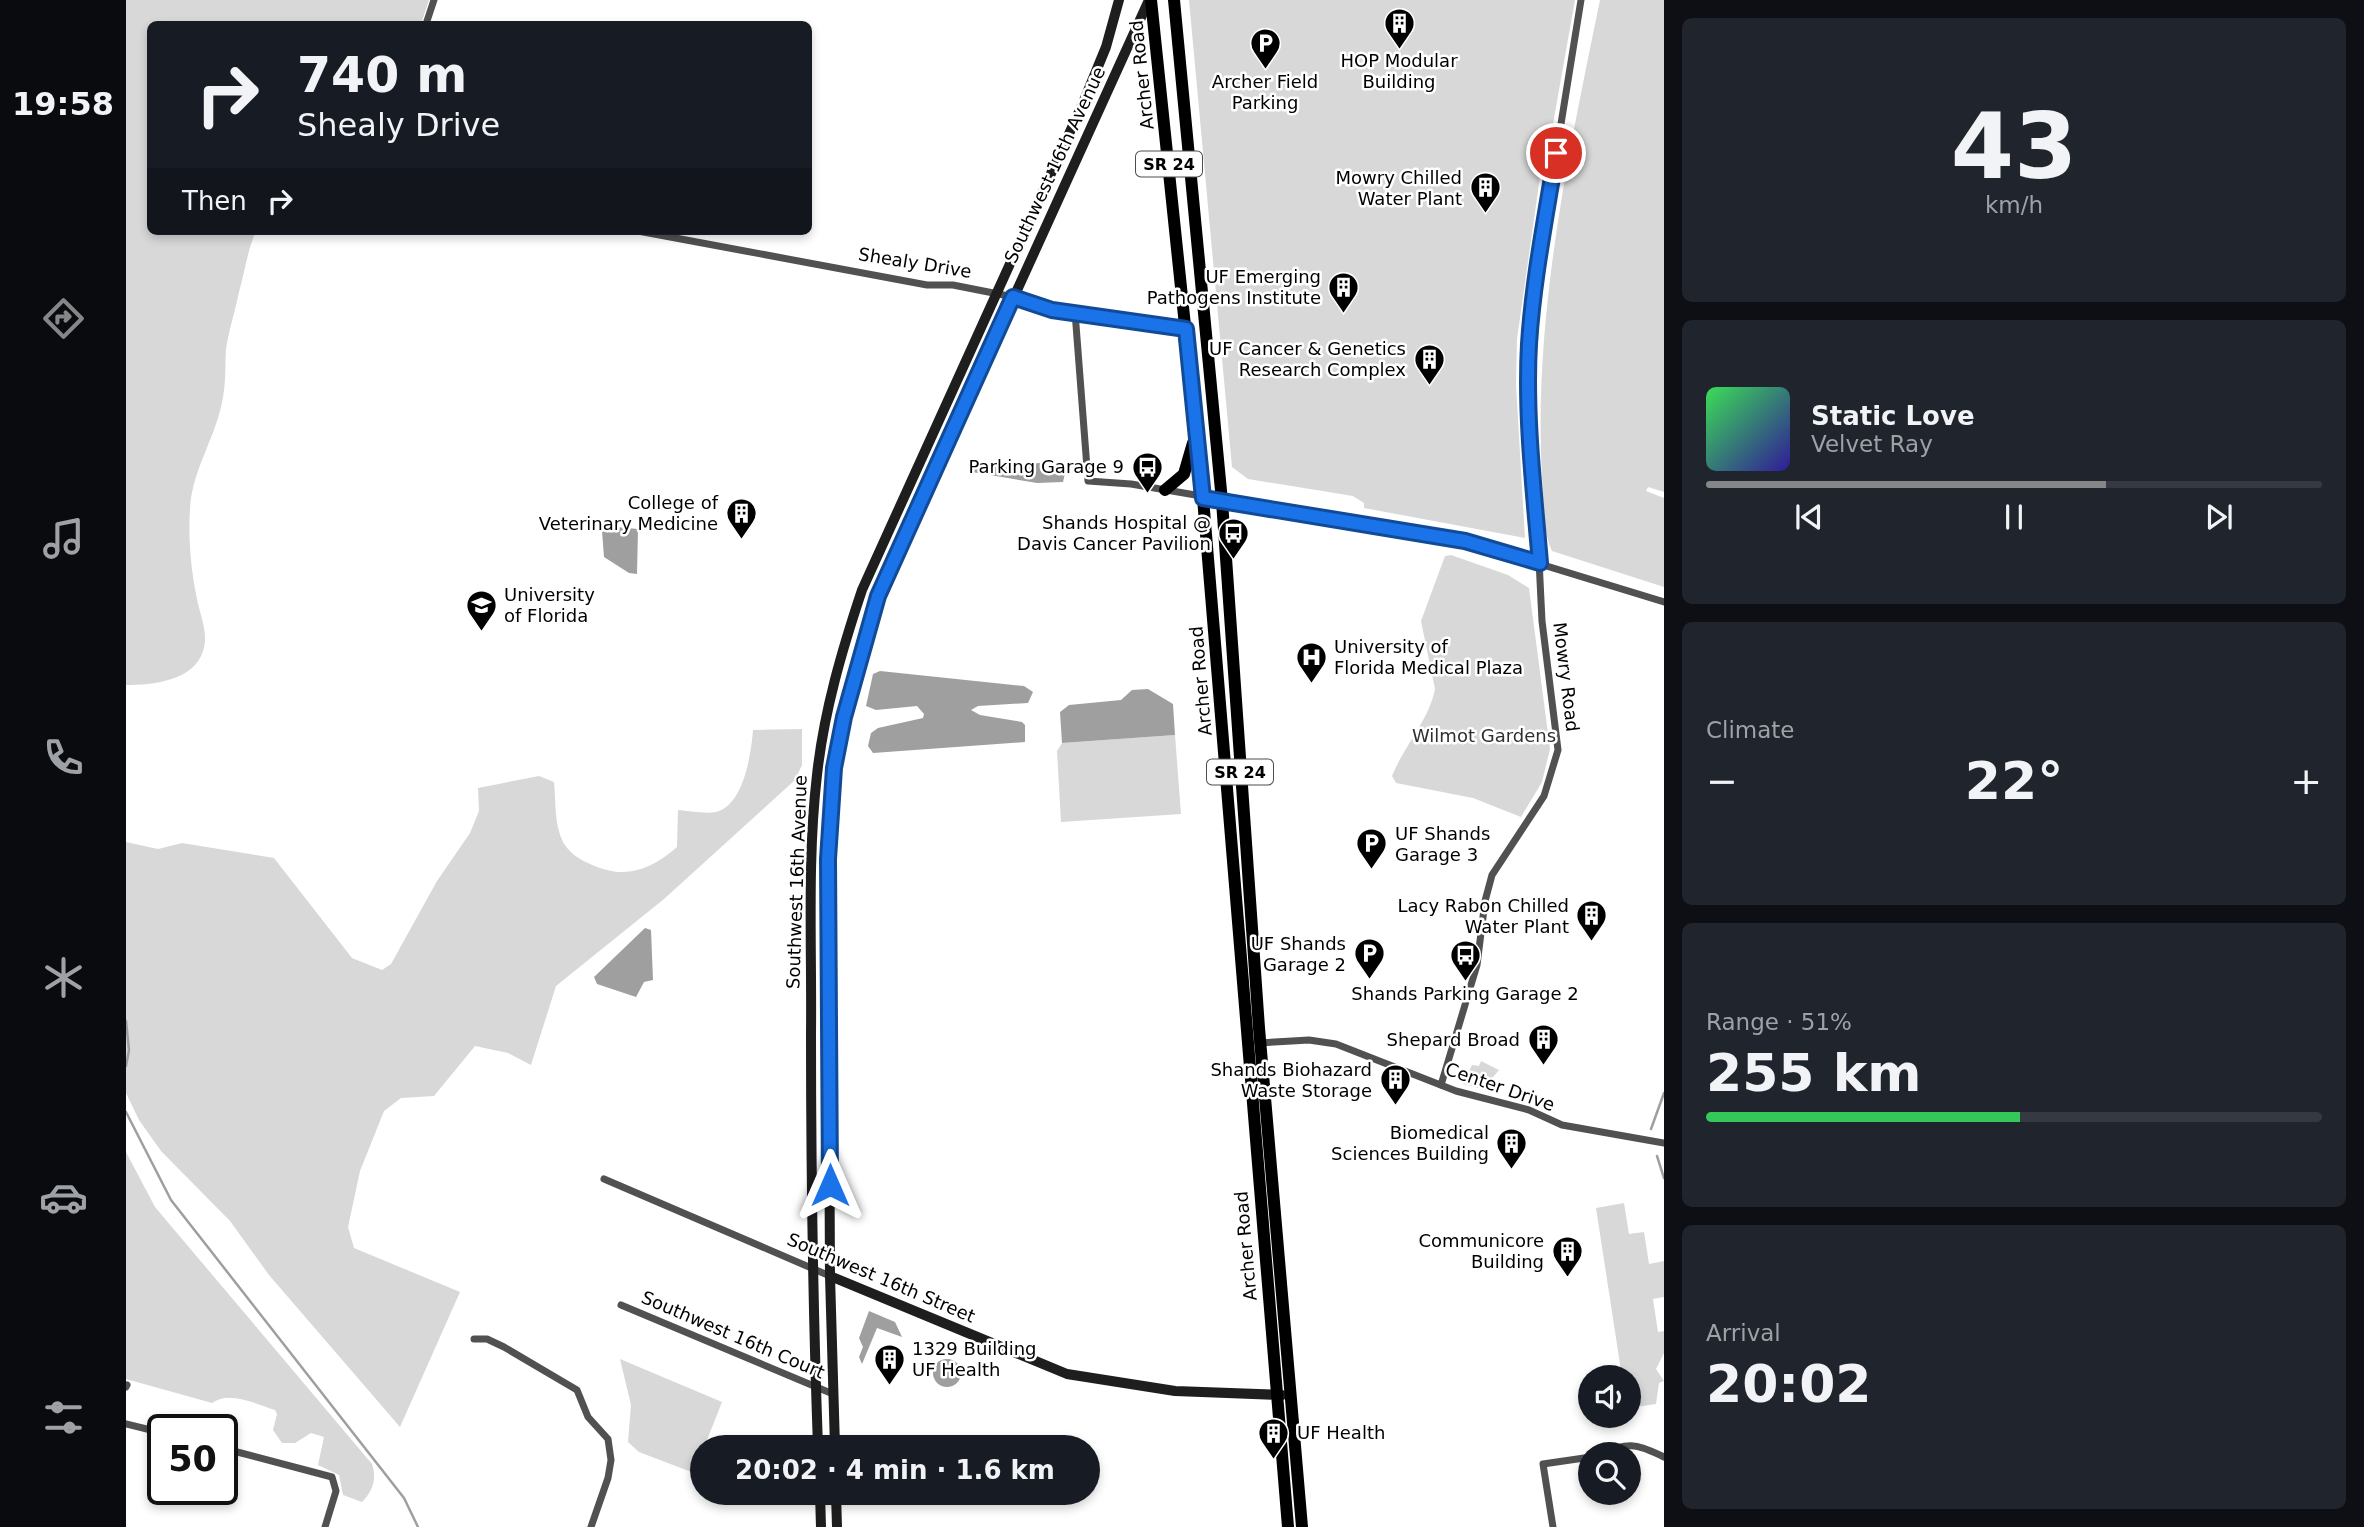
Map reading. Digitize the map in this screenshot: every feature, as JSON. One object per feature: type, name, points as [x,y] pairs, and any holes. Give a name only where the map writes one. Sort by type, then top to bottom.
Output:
[{"type":"main road","name":"Southwest 16th Avenue","points":[[818,1435],[810,1268],[812,851],[817,774],[827,712],[842,650],[862,590],[1083,103],[1106,47],[1119,0]]},
{"type":"main road","name":"Southwest 16th Avenue","points":[[835,1435],[830,1276],[828,859],[833,779],[844,717],[878,596],[1150,0]]},
{"type":"main road","name":"Archer Road","points":[[1150,0],[1195,418],[1303,1527]]},
{"type":"main road","name":"Archer Road","points":[[1174,0],[1222,501],[1254,1043],[1288,1527]]},
{"type":"main road","points":[[1164,490],[1178,482],[1189,466],[1195,418]]},
{"type":"main road","name":"Southwest 16th Street","points":[[830,1276],[1067,1374],[1175,1391],[1291,1394]]},
{"type":"main road","points":[[820,1505],[821,1527]]},
{"type":"main road","points":[[836,1505],[837,1527]]},
{"type":"street","points":[[427,21],[434,0]]},
{"type":"street","name":"Mowry Road","points":[[1441,1085],[1477,965],[1485,901],[1492,875],[1544,796],[1557,761],[1558,740],[1542,621],[1530,426],[1530,343],[1543,236],[1581,0]]},
{"type":"street","name":"Shealy Drive","points":[[659,235],[927,285],[953,285],[998,293],[1044,308],[1186,329]]},
{"type":"street","points":[[1075,312],[1088,481],[1164,490],[1465,541],[1664,602]]},
{"type":"street","name":"Center Drive","points":[[1254,1043],[1308,1040],[1336,1044],[1474,1097],[1529,1110],[1562,1125],[1664,1143]]},
{"type":"street","name":"Southwest 16th Street","points":[[604,1179],[830,1276]]},
{"type":"street","name":"Southwest 16th Court","points":[[621,1304],[833,1394]]},
{"type":"street","points":[[474,1339],[487,1339],[504,1347],[577,1390],[588,1417],[608,1439],[611,1460],[606,1486],[591,1527]]},
{"type":"street","points":[[126,1424],[147,1429]]},
{"type":"street","points":[[1641,1447],[1664,1457]]},
{"type":"street","points":[[238,1452],[332,1477],[336,1491],[325,1527]]},
{"type":"street","points":[[1553,1527],[1543,1464],[1578,1459]]},
{"type":"green space","points":[[126,0],[429,0],[422,21],[147,21],[147,235],[255,235],[227,342],[225,385],[220,411],[192,494],[189,520],[190,554],[205,631],[205,645],[198,661],[182,675],[148,684],[126,685]]},
{"type":"green space","points":[[1189,0],[1575,0],[1551,135],[1542,163],[1517,339],[1516,385],[1525,538],[1364,508],[1364,503],[1353,496],[1248,479],[1232,467]]},
{"type":"green space","points":[[1600,0],[1664,0],[1664,492],[1648,487],[1646,491],[1664,498],[1664,587],[1552,551],[1545,525],[1541,418],[1548,298],[1565,178]]},
{"type":"green space","name":"Wilmot Gardens","points":[[1451,555],[1508,575],[1529,588],[1550,749],[1542,782],[1521,817],[1473,798],[1396,783],[1392,776],[1422,722],[1435,689],[1421,621],[1445,556]]},
{"type":"green space","points":[[802,729],[802,765],[795,780],[664,899],[556,986],[531,1065],[508,1053],[475,1046],[434,1096],[401,1098],[384,1111],[360,1171],[348,1227],[354,1248],[460,1292],[400,1427],[269,1275],[230,1221],[161,1151],[139,1120],[126,1093],[126,842],[158,849],[182,843],[274,858],[352,958],[382,970],[391,964],[437,881],[470,833],[479,811],[478,788],[539,776],[554,782],[558,828],[568,849],[581,859],[601,868],[635,871],[656,862],[677,847],[678,810],[716,812],[733,800],[744,777],[753,730]]},
{"type":"green space","points":[[1175,735],[1181,814],[1061,822],[1057,751],[1062,743]]},
{"type":"green space","points":[[1481,1061],[1499,1070],[1483,1089],[1463,1084],[1472,1065],[1479,1066]]},
{"type":"green space","points":[[126,1152],[155,1207],[372,1464],[373,1484],[362,1502],[343,1495],[339,1475],[318,1465],[324,1437],[311,1433],[295,1443],[282,1443],[273,1430],[277,1414],[275,1410],[234,1398],[219,1399],[212,1403],[126,1379]]},
{"type":"green space","points":[[1624,1203],[1629,1234],[1644,1232],[1649,1264],[1664,1261],[1664,1297],[1653,1299],[1658,1332],[1664,1331],[1664,1353],[1656,1369],[1664,1381],[1659,1383],[1656,1404],[1641,1406],[1641,1365],[1620,1365],[1596,1208]]},
{"type":"green space","points":[[620,1359],[722,1402],[709,1435],[690,1435],[690,1471],[639,1452],[628,1442],[631,1405]]},
{"type":"shaded area","points":[[1054,462],[1066,469],[1063,482],[1037,483],[972,472],[974,468]]},
{"type":"shaded area","points":[[605,526],[638,529],[637,574],[629,573],[604,557],[602,531]]},
{"type":"shaded area","points":[[880,671],[1024,686],[1033,692],[1028,703],[978,706],[971,710],[980,715],[1022,722],[1025,725],[1025,742],[873,753],[868,746],[871,733],[878,728],[923,718],[924,714],[917,706],[876,710],[866,706],[873,674]]},
{"type":"shaded area","points":[[1148,689],[1173,704],[1175,735],[1062,743],[1060,712],[1069,705],[1121,700],[1132,690]]},
{"type":"shaded area","points":[[645,928],[651,930],[653,980],[644,982],[636,997],[597,984],[594,977]]},
{"type":"shaded area","points":[[869,1311],[895,1322],[902,1337],[877,1328],[862,1364],[859,1357],[863,1347],[859,1338]]},
{"type":"shaded area","points":[[947,1359],[957,1363],[961,1373],[957,1383],[947,1387],[937,1383],[933,1373],[937,1363]]},
{"type":"waterway","points":[[126,1021],[129,1050],[126,1066]]},
{"type":"waterway","points":[[1651,1129],[1664,1093]]},
{"type":"waterway","points":[[126,1112],[171,1200],[404,1498],[418,1527]]},
{"type":"waterway","points":[[1657,1156],[1664,1178]]},
{"type":"place","name":"HOP Modular Building","points":[[1399,50]]},
{"type":"place","name":"Archer Field Parking","points":[[1265,71]]},
{"type":"place","name":"Mowry Chilled Water Plant","points":[[1485,215]]},
{"type":"place","name":"UF Emerging Pathogens Institute","points":[[1344,314]]},
{"type":"place","name":"UF Cancer & Genetics Research Complex","points":[[1429,386]]},
{"type":"place","name":"Parking Garage 9","points":[[1147,494]]},
{"type":"place","name":"College of Veterinary Medicine","points":[[741,540]]},
{"type":"place","name":"Shands Hospital @ Davis Cancer Pavilion","points":[[1234,560]]},
{"type":"place","name":"University of Florida","points":[[481,632]]},
{"type":"place","name":"University of Florida Medical Plaza","points":[[1311,684]]},
{"type":"place","name":"UF Shands Garage 3","points":[[1372,871]]},
{"type":"place","name":"Lacy Rabon Chilled Water Plant","points":[[1592,943]]},
{"type":"place","name":"UF Shands Garage 2","points":[[1369,981]]},
{"type":"place","name":"Shands Parking Garage 2","points":[[1465,983]]},
{"type":"place","name":"Shepard Broad","points":[[1543,1067]]},
{"type":"place","name":"Shands Biohazard Waste Storage","points":[[1395,1107]]},
{"type":"place","name":"Biomedical Sciences Building","points":[[1512,1170]]},
{"type":"place","name":"Communicore Building","points":[[1567,1278]]},
{"type":"place","name":"1329 Building UF Health","points":[[889,1386]]},
{"type":"place","name":"UF Health","points":[[1274,1460]]},
{"type":"route","points":[[830,1185],[828,859],[834,768],[844,717],[859,654],[878,596],[1013,297],[1052,310],[1186,329],[1203,498],[1465,541],[1540,563],[1530,426],[1529,356],[1533,302],[1556,153]]}]
